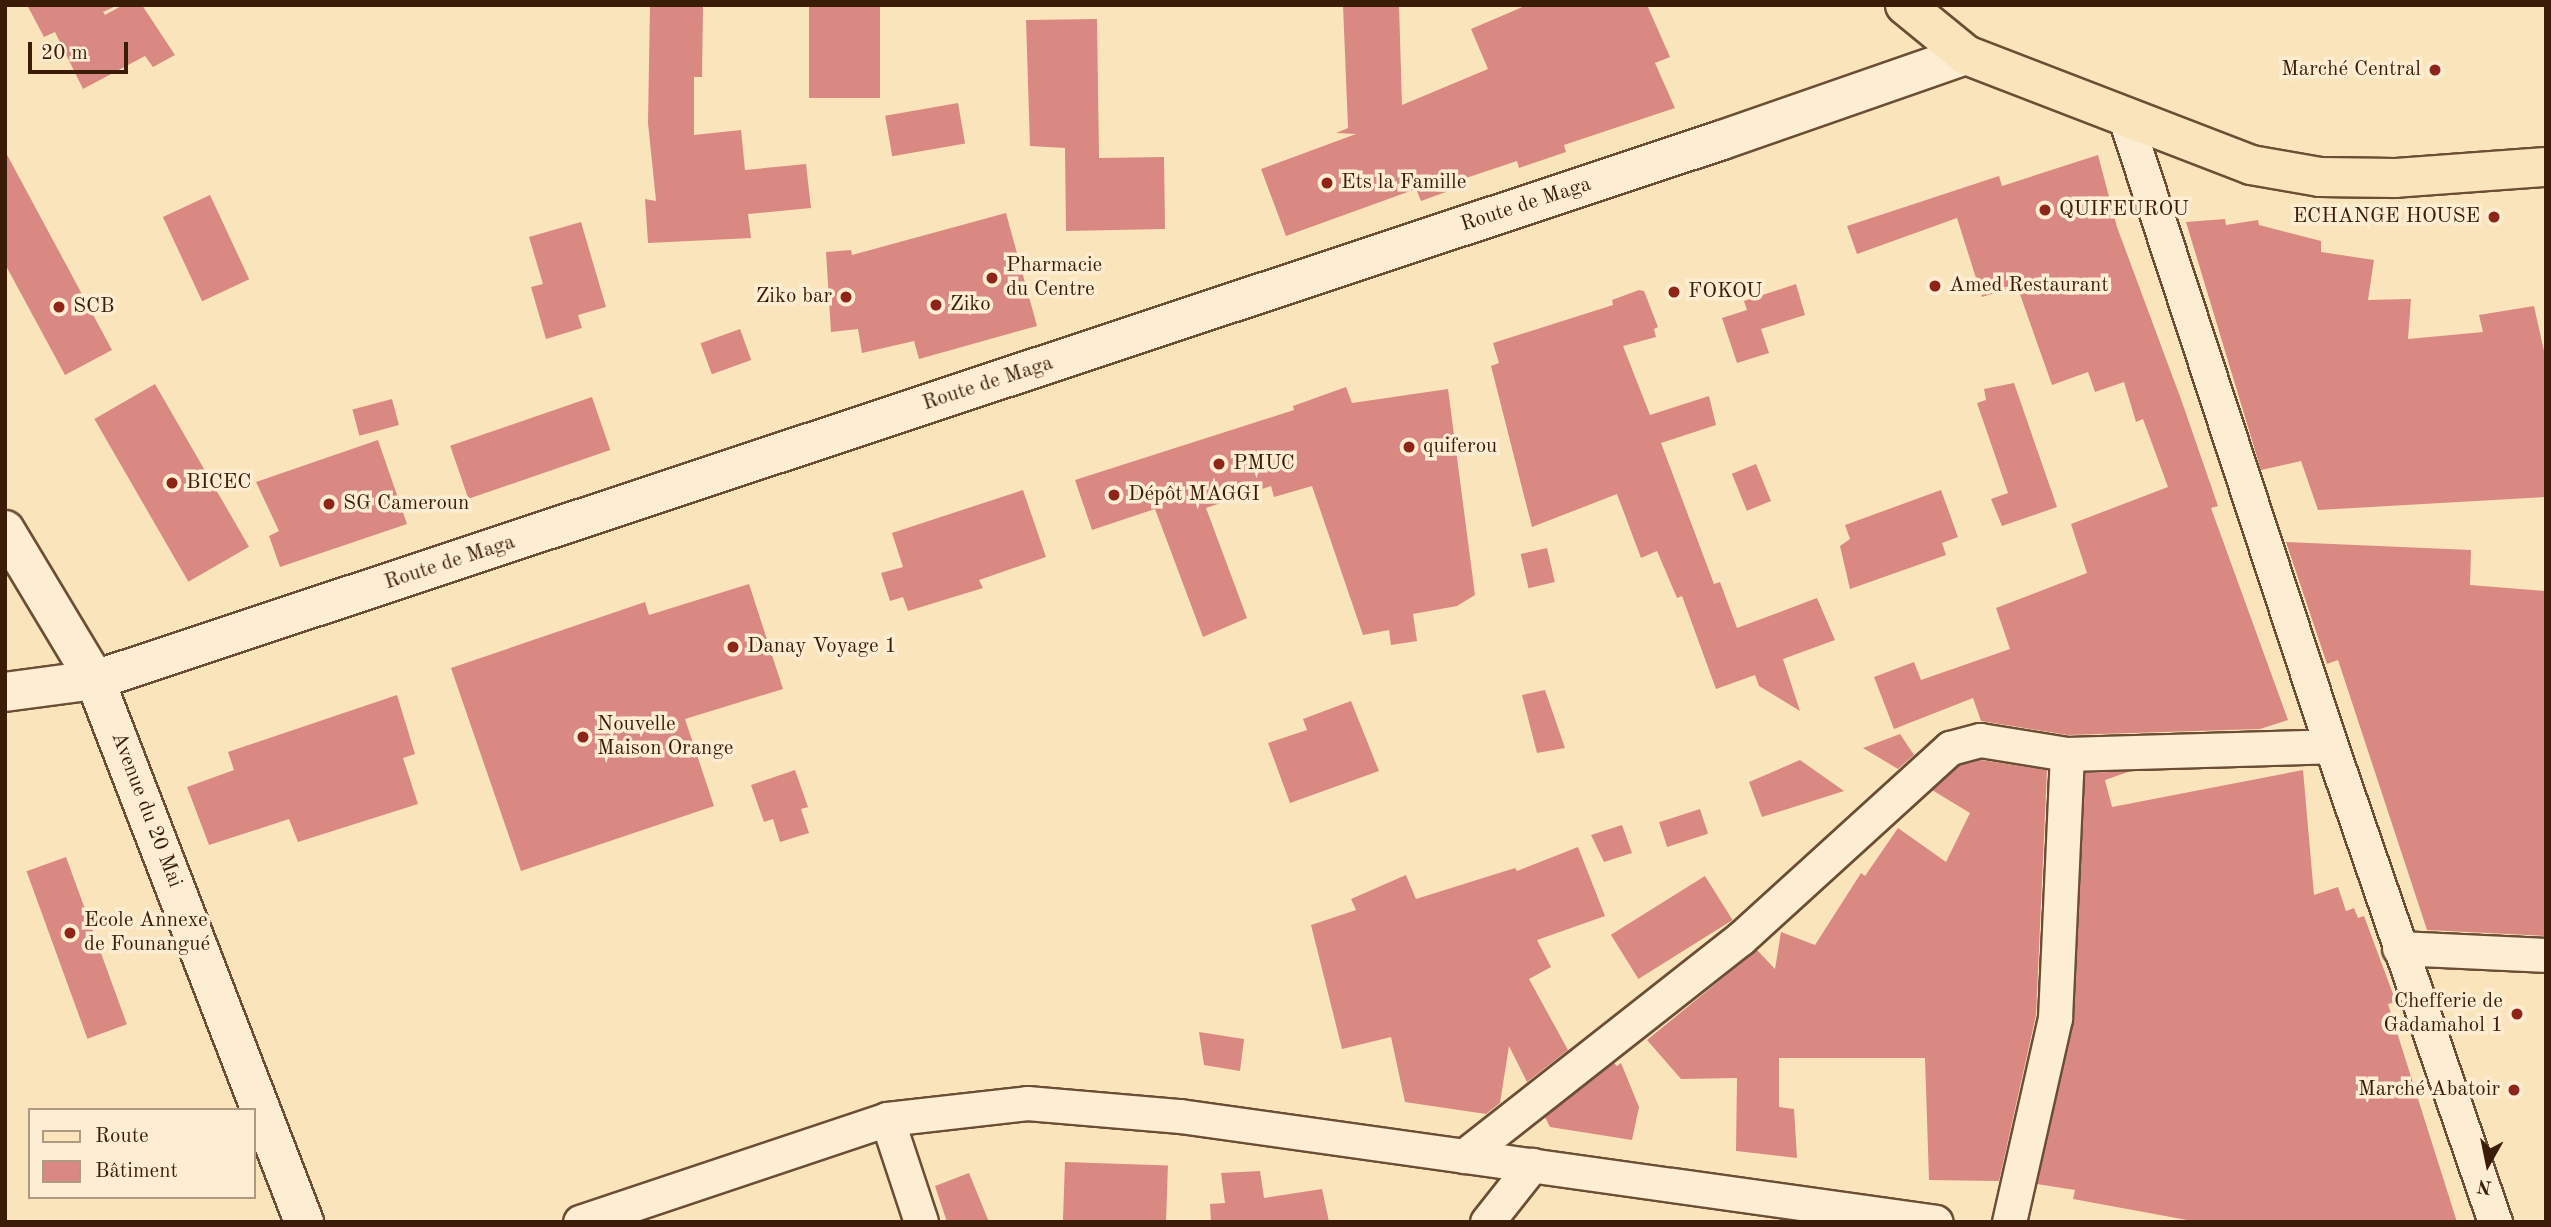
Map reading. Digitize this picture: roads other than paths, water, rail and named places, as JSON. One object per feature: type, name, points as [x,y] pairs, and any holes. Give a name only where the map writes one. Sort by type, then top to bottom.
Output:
[{"type":"main road","points":[[1905,5],[1965,55],[2126,121],[2250,165],[2320,177],[2395,178],[2546,167]]},
{"type":"main road","name":"Route de Maga","points":[[5,692],[96,680],[1696,149],[1965,55]]},
{"type":"main road","name":"Avenue du 20 Mai","points":[[5,530],[96,680],[304,1222]]},
{"type":"street","points":[[2126,121],[2331,746],[2496,1222]]},
{"type":"street","points":[[1464,1156],[1740,939],[1950,748],[1980,740],[2067,754],[2331,746]]},
{"type":"street","points":[[2009,1222],[2055,1018],[2067,754]]},
{"type":"street","points":[[2399,948],[2546,955]]},
{"type":"street","points":[[580,1222],[887,1119],[1027,1103],[1180,1116],[1532,1165],[1767,1210],[1936,1222]]},
{"type":"street","points":[[887,1119],[921,1222]]},
{"type":"street","points":[[1487,1222],[1532,1165]]},
{"type":"place","name":"Marché Central","points":[[2435,70]]},
{"type":"place","name":"Ets la Famille","points":[[1327,183]]},
{"type":"place","name":"QUIFEUROU","points":[[2045,210]]},
{"type":"place","name":"ECHANGE HOUSE","points":[[2494,217]]},
{"type":"place","name":"Pharmacie du Centre","points":[[992,278]]},
{"type":"place","name":"Amed Restaurant","points":[[1935,286]]},
{"type":"place","name":"FOKOU","points":[[1674,292]]},
{"type":"place","name":"Ziko bar","points":[[846,297]]},
{"type":"place","name":"Ziko","points":[[936,305]]},
{"type":"place","name":"SCB","points":[[59,307]]},
{"type":"place","name":"quiferou","points":[[1409,447]]},
{"type":"place","name":"PMUC","points":[[1219,464]]},
{"type":"place","name":"BICEC","points":[[172,483]]},
{"type":"place","name":"Dépôt MAGGI","points":[[1114,495]]},
{"type":"place","name":"SG Cameroun","points":[[329,504]]},
{"type":"place","name":"Danay Voyage 1","points":[[733,647]]},
{"type":"place","name":"Nouvelle Maison Orange","points":[[583,737]]},
{"type":"place","name":"Ecole Annexe de Founangué","points":[[70,933]]},
{"type":"place","name":"Chefferie de Gadamahol 1","points":[[2517,1014]]},
{"type":"place","name":"Marché Abatoir","points":[[2514,1090]]}]
